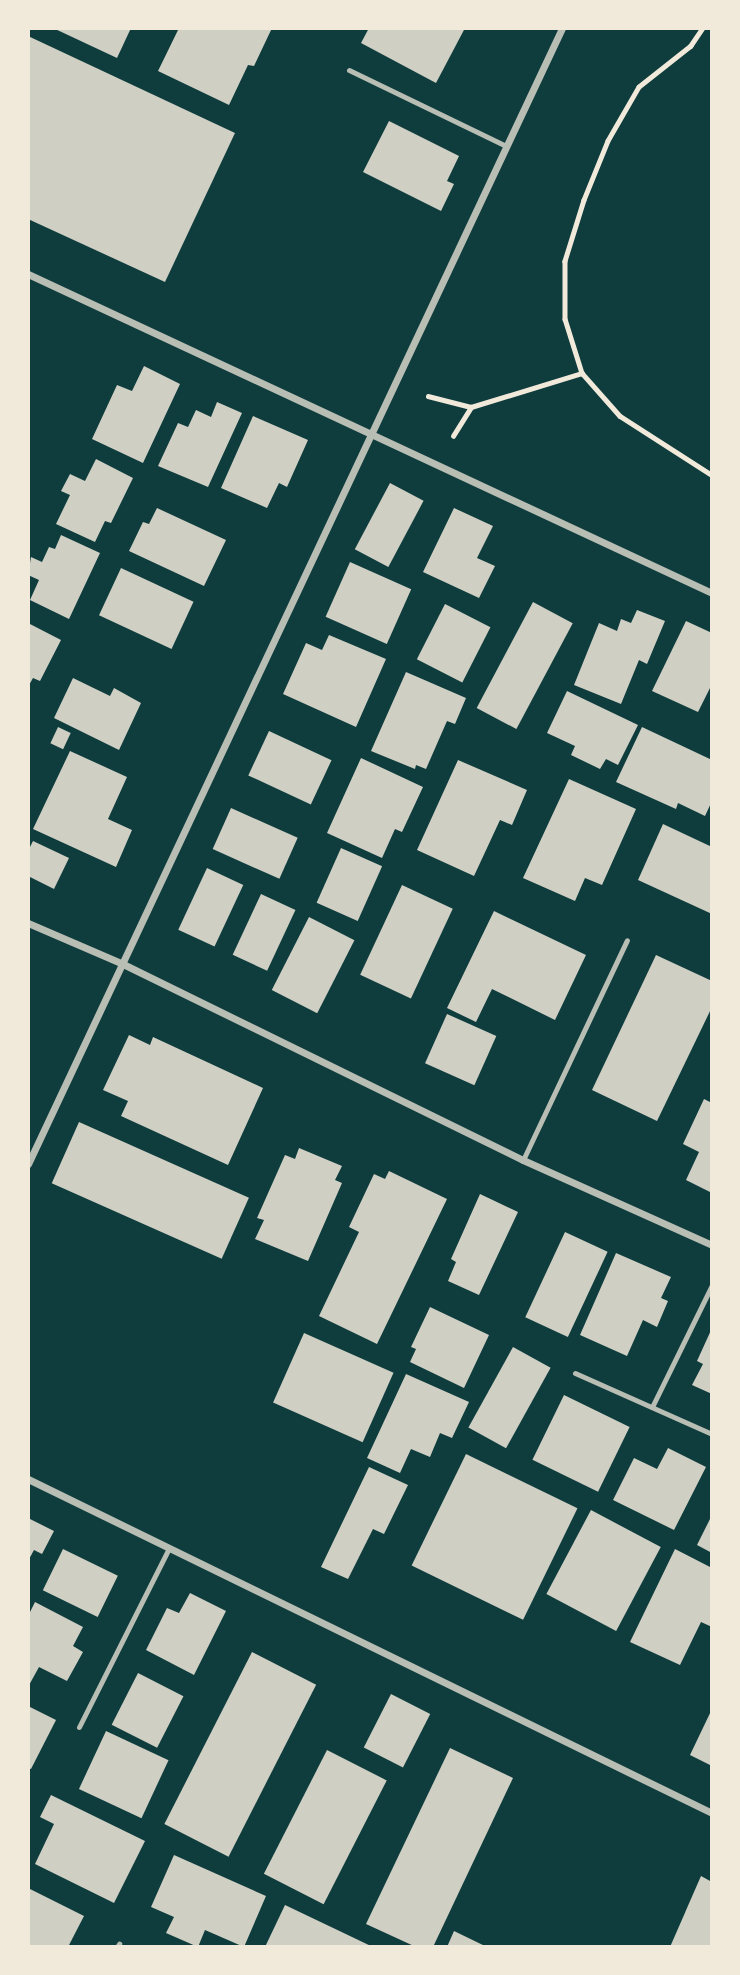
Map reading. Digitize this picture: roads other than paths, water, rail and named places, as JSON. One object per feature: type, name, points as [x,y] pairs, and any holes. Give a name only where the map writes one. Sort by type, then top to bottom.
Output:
[{"type":"street","points":[[28,1164],[562,28]]},
{"type":"street","points":[[28,274],[712,593]]},
{"type":"street","points":[[28,923],[123,964],[523,1160],[712,1245]]},
{"type":"street","points":[[28,1479],[712,1813]]},
{"type":"lane","points":[[349,70],[506,146]]},
{"type":"lane","points":[[523,1160],[627,940]]},
{"type":"lane","points":[[652,1407],[712,1285]]},
{"type":"lane","points":[[575,1373],[712,1434]]},
{"type":"lane","points":[[79,1727],[169,1549]]}]
